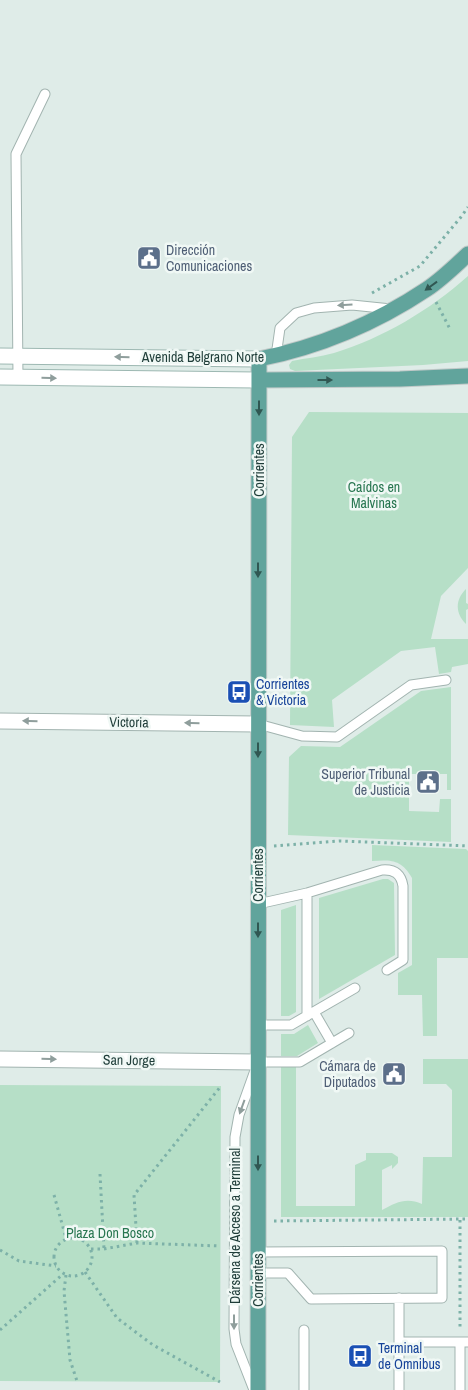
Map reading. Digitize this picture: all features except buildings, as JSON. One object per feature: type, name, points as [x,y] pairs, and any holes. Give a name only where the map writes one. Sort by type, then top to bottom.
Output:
[{"type":"main road","name":"Avenida Belgrano Norte","points":[[0,356],[259,359],[276,356],[328,340],[394,309],[428,288],[468,254]]},
{"type":"main road","name":"Corrientes","points":[[256,1390],[258,1273],[259,359]]},
{"type":"main road","name":"Avenida Belgrano Norte","points":[[0,378],[259,380],[400,379],[468,376]]},
{"type":"main road","name":"Victoria","points":[[0,721],[258,724]]},
{"type":"main road","name":"San Jorge","points":[[0,1059],[258,1062]]},
{"type":"lane","points":[[18,378],[16,154],[44,94]]},
{"type":"lane","points":[[276,356],[280,328],[296,312],[314,308],[352,305],[394,309]]},
{"type":"lane","points":[[258,724],[302,736],[337,737],[412,686],[446,680]]},
{"type":"lane","points":[[258,904],[307,893],[382,870],[396,873],[402,880],[403,886],[403,960],[386,970]]},
{"type":"lane","points":[[307,893],[311,1014],[332,1043]]},
{"type":"lane","points":[[258,1025],[291,1025],[355,988]]},
{"type":"lane","points":[[258,1062],[300,1062],[349,1033]]},
{"type":"lane","name":"Dársena de Acceso a Terminal","points":[[256,1390],[235,1339],[235,1156],[236,1126],[258,1062]]},
{"type":"lane","points":[[258,1252],[442,1251],[442,1298],[311,1299],[288,1273],[258,1273]]},
{"type":"lane","points":[[398,1298],[399,1390]]},
{"type":"lane","points":[[304,1330],[304,1390]]},
{"type":"lane","points":[[399,1342],[464,1342],[460,1390]]},
{"type":"path","points":[[352,305],[420,266],[462,217],[468,207]]},
{"type":"path","points":[[436,302],[450,329]]},
{"type":"path","points":[[258,847],[339,840],[468,846]]},
{"type":"path","points":[[137,1242],[134,1196],[221,1086]]},
{"type":"path","points":[[100,1174],[104,1249]]},
{"type":"path","points":[[54,1195],[66,1238]]},
{"type":"path","points":[[258,1222],[468,1219]]},
{"type":"path","points":[[460,1220],[464,1342]]},
{"type":"path","points":[[66,1238],[81,1238],[91,1248],[92,1261],[85,1272],[76,1276],[64,1274],[56,1266],[53,1257],[55,1249],[59,1242],[66,1238]]},
{"type":"path","points":[[91,1248],[104,1249],[137,1242],[220,1246]]},
{"type":"path","points":[[0,1250],[19,1261],[56,1266]]},
{"type":"path","points":[[85,1272],[117,1318],[153,1345],[220,1382]]},
{"type":"path","points":[[0,1330],[64,1274]]},
{"type":"path","points":[[64,1274],[70,1360],[77,1381]]},
{"type":"green space","points":[[468,276],[468,361],[295,371],[290,369],[289,365],[292,361],[334,353],[388,331],[438,300]]},
{"type":"green space","name":"Caídos en Malvinas","points":[[309,412],[468,413],[468,568],[441,596],[431,639],[468,639],[468,664],[452,667],[451,672],[439,674],[435,647],[401,651],[332,700],[334,727],[290,725],[292,437]]},
{"type":"green space","points":[[466,589],[468,609],[466,610],[466,624],[458,611],[458,602]]},
{"type":"green space","points":[[451,687],[451,790],[447,790],[447,774],[409,774],[409,811],[439,812],[440,799],[451,799],[451,842],[288,835],[289,757],[301,746],[340,747],[421,691]]},
{"type":"green space","points":[[372,845],[466,849],[468,851],[468,958],[437,958],[437,1036],[423,1036],[422,995],[398,995],[398,973],[412,965],[412,878],[400,864],[390,861],[372,861]]},
{"type":"green space","points":[[388,879],[394,883],[395,955],[319,999],[319,898]]},
{"type":"green space","points":[[296,905],[296,1012],[289,1016],[281,1016],[281,910]]},
{"type":"green space","points":[[308,1025],[318,1043],[297,1056],[281,1056],[281,1034],[294,1034]]},
{"type":"green space","points":[[423,1059],[468,1059],[468,1217],[281,1217],[281,1067],[296,1067],[296,1206],[355,1206],[355,1165],[366,1160],[366,1153],[392,1153],[398,1157],[398,1163],[392,1169],[392,1165],[382,1170],[382,1210],[402,1201],[422,1204],[423,1157],[452,1157],[452,1090],[446,1084],[423,1084]]},
{"type":"green space","name":"Plaza Don Bosco","points":[[0,1085],[221,1086],[220,1382],[0,1381]]},
{"type":"place","name":"Dirección Comunicaciones","points":[[149,258]]},
{"type":"place","name":"Corrientes & Victoria","points":[[239,692]]},
{"type":"place","name":"Superior Tribunal de Justicia","points":[[428,782]]},
{"type":"place","name":"Cámara de Diputados","points":[[394,1074]]},
{"type":"place","name":"Terminal de Omnibus","points":[[360,1356]]}]
